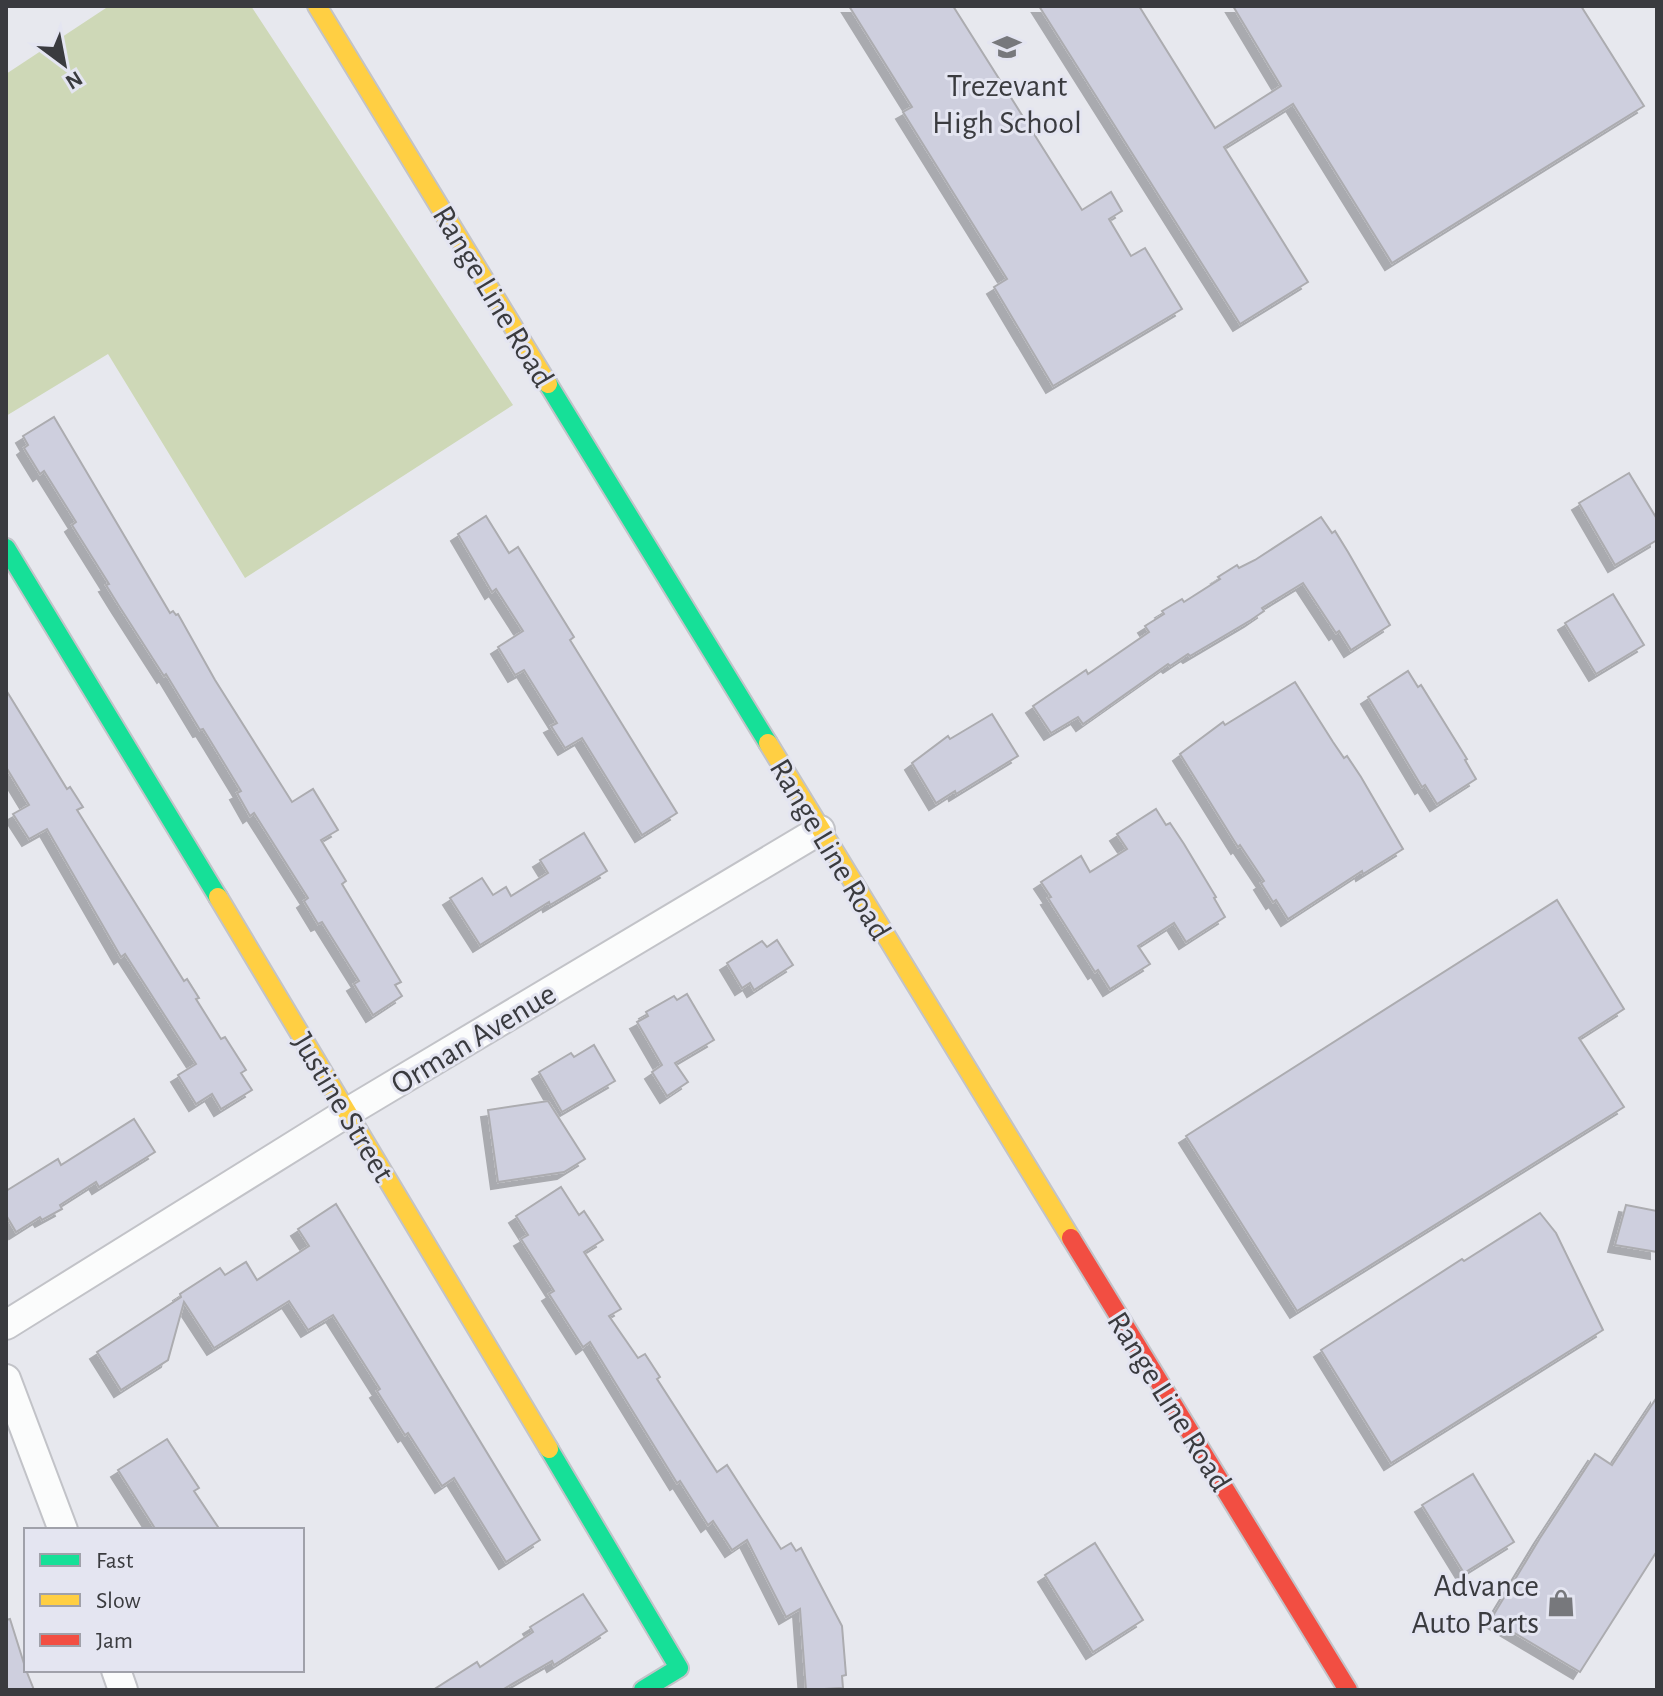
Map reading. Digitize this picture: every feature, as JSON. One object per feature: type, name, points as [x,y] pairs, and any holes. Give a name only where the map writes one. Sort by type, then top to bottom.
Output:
[{"type":"main road","name":"Range Line Road","points":[[317,6],[1348,1690]]},
{"type":"main road","name":"Justine Street","points":[[6,548],[348,1112],[679,1668],[643,1690]]},
{"type":"street","name":"Orman Avenue","points":[[6,1325],[348,1112],[820,830]]},
{"type":"street","points":[[6,1379],[62,1528]]},
{"type":"green space","points":[[109,6],[251,6],[513,405],[245,578],[108,354],[6,416],[6,74]]},
{"type":"building","points":[[849,6],[953,6],[1082,210],[1111,192],[1122,211],[1109,219],[1131,256],[1145,248],[1182,309],[1053,386],[994,287],[1007,279],[903,112],[912,107]]},
{"type":"building","points":[[1039,6],[1139,6],[1215,128],[1281,86],[1233,6],[1581,6],[1644,106],[1392,263],[1293,104],[1224,147],[1308,282],[1240,324]]},
{"type":"building","points":[[54,417],[170,613],[178,614],[215,680],[292,802],[313,789],[338,830],[321,840],[346,881],[342,884],[401,982],[395,985],[402,996],[373,1015],[354,984],[359,981],[322,922],[318,924],[304,901],[308,898],[254,813],[250,816],[237,793],[241,791],[208,737],[203,729],[200,730],[106,585],[109,584],[72,525],[76,522],[44,471],[40,474],[24,448],[28,445],[23,436]]},
{"type":"building","points":[[1629,473],[1657,519],[1657,540],[1615,565],[1579,503]]},
{"type":"building","points":[[486,516],[509,553],[518,547],[574,637],[570,640],[677,813],[642,835],[582,738],[565,748],[551,726],[557,723],[524,670],[515,675],[498,647],[523,631],[496,589],[492,592],[458,534]]},
{"type":"building","points":[[1321,517],[1332,533],[1335,531],[1390,625],[1351,650],[1303,583],[1262,608],[1264,611],[1251,620],[1190,656],[1188,654],[1170,666],[1168,664],[1083,724],[1078,717],[1051,733],[1033,706],[1086,670],[1088,674],[1149,632],[1145,626],[1164,614],[1162,611],[1182,599],[1184,602],[1237,565],[1239,568],[1255,560]]},
{"type":"building","points":[[1613,594],[1644,645],[1596,674],[1565,623]]},
{"type":"building","points":[[1408,671],[1418,687],[1421,685],[1476,779],[1437,804],[1425,785],[1422,787],[1368,697]]},
{"type":"building","points":[[1295,682],[1344,758],[1347,756],[1361,777],[1403,849],[1363,874],[1362,871],[1288,919],[1276,900],[1273,902],[1261,883],[1264,881],[1240,845],[1238,847],[1180,754],[1223,722],[1225,725]]},
{"type":"building","points":[[6,690],[67,789],[70,787],[83,807],[77,810],[184,981],[187,979],[221,1039],[225,1037],[246,1070],[241,1073],[252,1090],[221,1109],[212,1094],[196,1104],[178,1075],[196,1064],[125,954],[121,957],[47,829],[29,839],[13,814],[29,805],[6,767]]},
{"type":"building","points":[[992,714],[1018,756],[936,803],[912,763],[948,736],[950,739]]},
{"type":"building","points":[[1156,809],[1184,844],[1225,917],[1186,942],[1174,923],[1138,946],[1150,964],[1110,989],[1098,970],[1095,972],[1041,882],[1081,856],[1090,872],[1127,849],[1117,834]]},
{"type":"building","points":[[584,833],[607,871],[550,905],[549,902],[480,945],[450,898],[482,878],[493,895],[506,887],[511,896],[548,873],[540,860]]},
{"type":"building","points":[[1557,900],[1624,1009],[1579,1038],[1624,1107],[1297,1311],[1186,1136]]},
{"type":"building","points":[[777,940],[793,965],[754,990],[750,983],[742,988],[727,963],[762,941],[767,947]]},
{"type":"building","points":[[687,994],[714,1040],[675,1063],[688,1082],[667,1096],[652,1072],[662,1065],[637,1022],[648,1016],[646,1012],[674,996],[677,1000]]},
{"type":"building","points":[[594,1045],[615,1081],[562,1112],[539,1072],[571,1053],[574,1057]]},
{"type":"building","points":[[548,1101],[585,1159],[564,1172],[498,1182],[488,1110]]},
{"type":"building","points":[[134,1119],[155,1152],[99,1187],[96,1182],[60,1205],[62,1209],[42,1220],[40,1217],[16,1232],[6,1215],[6,1191],[58,1159],[61,1165]]},
{"type":"building","points":[[561,1187],[579,1215],[584,1211],[603,1240],[584,1252],[621,1309],[609,1316],[638,1358],[645,1354],[660,1377],[657,1379],[717,1472],[727,1465],[781,1549],[791,1543],[796,1551],[801,1548],[842,1626],[846,1675],[842,1676],[843,1688],[806,1690],[800,1609],[786,1617],[747,1540],[732,1550],[713,1521],[708,1525],[680,1481],[677,1483],[590,1342],[583,1347],[549,1294],[554,1291],[521,1239],[528,1235],[516,1216]]},
{"type":"building","points":[[336,1204],[540,1540],[506,1562],[454,1478],[442,1486],[408,1433],[405,1435],[333,1315],[308,1330],[289,1301],[214,1348],[184,1302],[168,1360],[121,1390],[97,1352],[220,1268],[225,1275],[246,1262],[257,1280],[309,1246],[298,1229]]},
{"type":"building","points":[[1626,1205],[1657,1211],[1657,1252],[1615,1245]]},
{"type":"building","points":[[1540,1213],[1556,1233],[1603,1330],[1391,1463],[1321,1350]]},
{"type":"building","points":[[1657,1397],[1657,1551],[1580,1672],[1491,1619],[1595,1454],[1612,1465]]},
{"type":"building","points":[[167,1439],[199,1488],[194,1491],[219,1528],[155,1528],[118,1470]]},
{"type":"building","points":[[1473,1474],[1514,1542],[1464,1573],[1422,1505]]},
{"type":"building","points":[[1095,1543],[1143,1620],[1093,1652],[1045,1575]]},
{"type":"building","points":[[583,1594],[607,1631],[554,1665],[552,1661],[502,1690],[433,1690],[477,1662],[480,1667],[533,1632],[530,1627]]},
{"type":"building","points":[[10,1619],[24,1672],[27,1672],[34,1690],[6,1690],[6,1620]]},
{"type":"traffic: fast","points":[[548,384],[768,743]]},
{"type":"traffic: fast","points":[[6,548],[218,897]]},
{"type":"traffic: fast","points":[[549,1449],[679,1668],[643,1690]]},
{"type":"traffic: slow","points":[[317,6],[548,384]]},
{"type":"traffic: slow","points":[[768,743],[1071,1238]]},
{"type":"traffic: slow","points":[[218,897],[549,1449]]},
{"type":"traffic: jam","points":[[1071,1238],[1348,1690]]},
{"type":"place","name":"Trezevant High School","points":[[1007,47]]},
{"type":"place","name":"Advance Auto Parts","points":[[1561,1603]]}]
